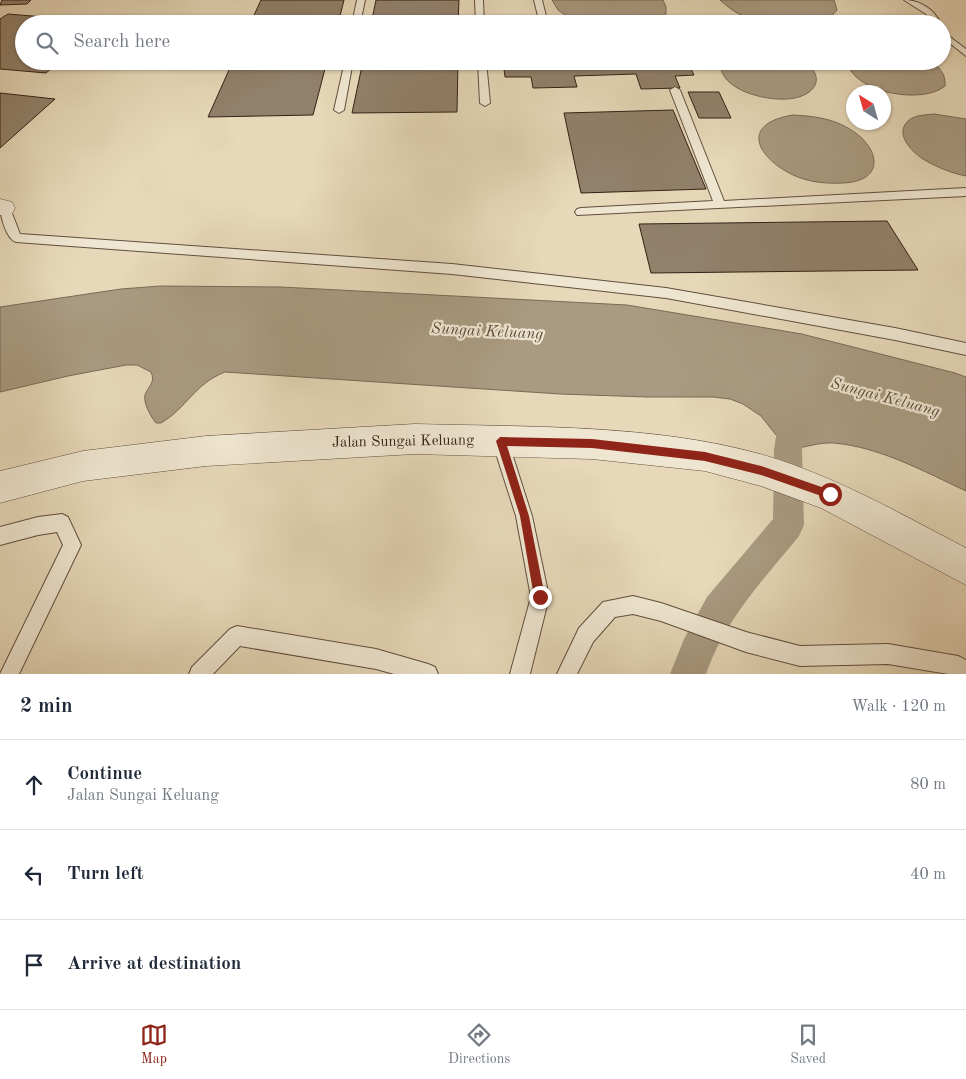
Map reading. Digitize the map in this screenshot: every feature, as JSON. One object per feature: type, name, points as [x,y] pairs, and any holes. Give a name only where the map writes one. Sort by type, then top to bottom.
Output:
[{"type":"street","name":"Jalan Sungai Keluang","points":[[0,487],[82,466],[206,451],[415,439],[592,444],[705,456],[761,470],[830,494],[966,567]]},
{"type":"lane","points":[[358,15],[361,0]]},
{"type":"lane","points":[[479,0],[480,15]]},
{"type":"lane","points":[[538,0],[542,15]]},
{"type":"lane","points":[[908,0],[931,15]]},
{"type":"lane","points":[[951,40],[966,53]]},
{"type":"lane","points":[[339,110],[347,70]]},
{"type":"lane","points":[[483,70],[485,102]]},
{"type":"lane","points":[[675,90],[720,204]]},
{"type":"lane","points":[[581,212],[966,192]]},
{"type":"lane","points":[[2,207],[16,238],[452,269],[666,294],[895,334],[966,349]]},
{"type":"lane","points":[[500,441],[524,516],[540,597],[520,674]]},
{"type":"lane","points":[[0,536],[38,526],[62,523],[72,544],[9,674]]},
{"type":"lane","points":[[568,674],[586,635],[610,609],[633,605],[661,612],[746,642],[800,656],[888,654],[958,666],[966,671]]},
{"type":"lane","points":[[199,674],[237,636],[376,659],[428,674]]},
{"type":"water","points":[[552,0],[663,0],[666,14],[565,15],[558,10]]},
{"type":"water","points":[[720,0],[834,0],[837,10],[833,15],[742,15]]},
{"type":"water","points":[[722,70],[813,70],[816,83],[803,96],[773,99],[761,97],[737,88],[728,81]]},
{"type":"water","points":[[851,70],[940,70],[945,86],[935,92],[921,95],[906,95],[891,93],[891,85],[868,85],[861,81]]},
{"type":"water","points":[[934,114],[966,119],[966,176],[928,162],[914,152],[906,142],[903,131],[904,126],[910,119],[916,116]]},
{"type":"water","points":[[793,115],[814,117],[846,127],[846,130],[851,130],[867,143],[872,152],[873,169],[867,176],[857,181],[843,183],[816,182],[791,174],[769,158],[762,149],[759,140],[760,132],[766,125],[777,119]]},
{"type":"water","name":"Sungai Keluang","points":[[160,286],[281,287],[627,305],[802,334],[966,377],[966,491],[902,461],[851,445],[828,443],[788,450],[761,416],[743,404],[730,399],[713,397],[560,394],[225,372],[205,383],[170,417],[161,423],[156,423],[145,402],[146,392],[153,379],[151,372],[137,365],[126,365],[68,376],[0,392],[0,307],[121,289]]},
{"type":"building","points":[[2,0],[31,0],[27,4],[0,5]]},
{"type":"building","points":[[261,0],[344,0],[340,15],[254,15]]},
{"type":"building","points":[[376,0],[459,0],[458,15],[373,15]]},
{"type":"building","points":[[8,14],[20,15],[15,15],[15,70],[50,70],[46,73],[0,69],[0,19]]},
{"type":"building","points":[[229,70],[325,70],[313,115],[208,117]]},
{"type":"building","points":[[361,70],[458,70],[457,112],[352,113]]},
{"type":"building","points":[[504,70],[692,70],[694,75],[675,76],[680,88],[641,89],[636,74],[574,76],[577,87],[533,88],[531,77],[505,77]]},
{"type":"building","points":[[688,92],[719,92],[731,118],[699,118]]},
{"type":"building","points":[[0,93],[55,99],[0,148]]},
{"type":"building","points":[[673,110],[706,189],[581,193],[564,113]]},
{"type":"building","points":[[887,221],[918,270],[651,273],[639,224]]},
{"type":"waterway","points":[[688,674],[696,651],[719,609],[788,525],[788,450],[793,416]]},
{"type":"route","points":[[540,597],[524,516],[500,441],[592,444],[705,456],[761,470],[830,494]]}]
